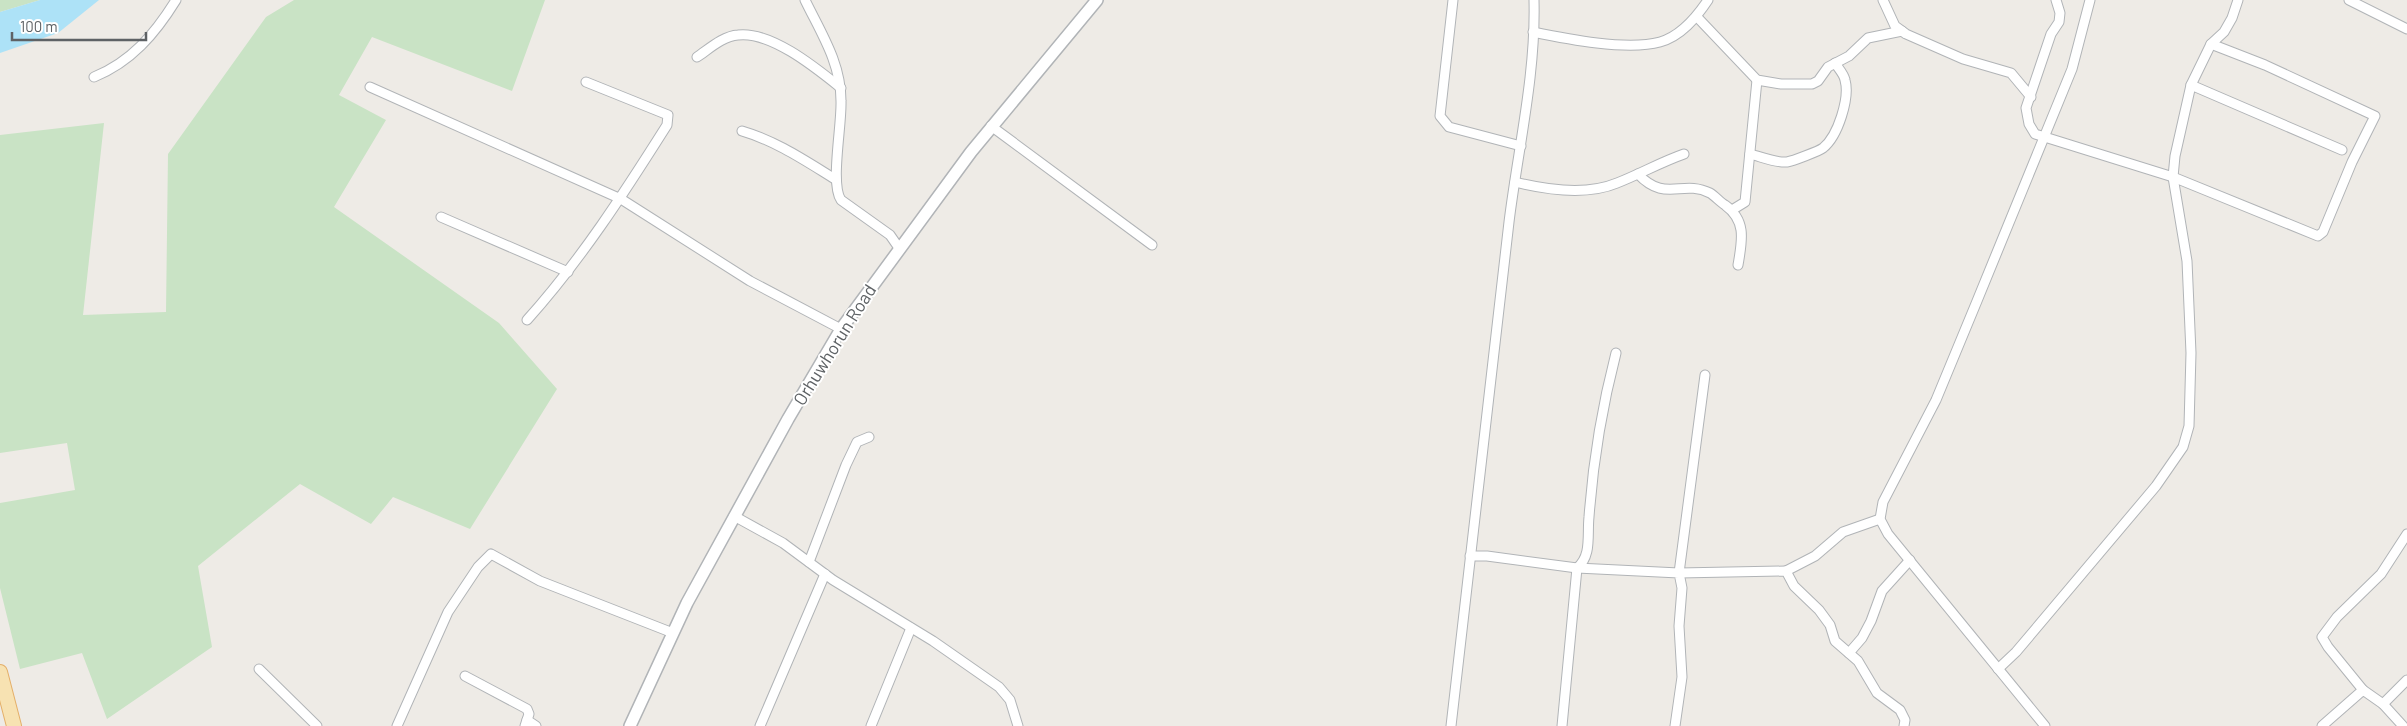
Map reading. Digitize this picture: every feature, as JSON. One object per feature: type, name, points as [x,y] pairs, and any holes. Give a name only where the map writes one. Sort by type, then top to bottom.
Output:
[{"type":"main road","points":[[0,672],[14,726]]},
{"type":"street","points":[[94,77],[109,71],[129,58],[159,28],[176,0]]},
{"type":"street","points":[[805,0],[830,50],[838,70],[841,88],[841,129],[835,179],[837,194],[841,200],[890,236],[899,248]]},
{"type":"street","name":"Orhuwhorun Road","points":[[630,726],[673,633],[734,516],[842,329],[899,248],[991,126],[1097,0]]},
{"type":"street","points":[[1453,0],[1440,116],[1449,127],[1521,146]]},
{"type":"street","points":[[1451,726],[1482,442],[1521,146],[1534,32],[1534,0]]},
{"type":"street","points":[[1534,32],[1595,42],[1643,45],[1662,42],[1681,31],[1697,17],[1708,0]]},
{"type":"street","points":[[1883,0],[1895,26],[1902,31],[1928,45],[1963,59],[2011,73],[2030,97]]},
{"type":"street","points":[[2056,0],[2060,13],[2059,22],[2051,34],[2026,108],[2029,124],[2035,134],[2173,177],[2318,236],[2323,232],[2352,162],[2375,116],[2265,65],[2211,44]]},
{"type":"street","points":[[2045,726],[1888,534],[1880,519],[1883,502],[1936,400],[2072,69],[2090,0]]},
{"type":"street","points":[[1998,669],[2016,652],[2156,486],[2182,447],[2189,426],[2191,353],[2187,261],[2173,177],[2181,121],[2191,85],[2211,44],[2224,32],[2232,18],[2238,0]]},
{"type":"street","points":[[2349,0],[2407,30]]},
{"type":"street","points":[[1697,17],[1757,80],[1781,84],[1812,84],[1818,81],[1828,67],[1849,56],[1868,38],[1902,31]]},
{"type":"street","points":[[697,57],[729,37],[739,34],[753,36],[788,50],[841,88]]},
{"type":"street","points":[[1750,154],[1778,162],[1790,162],[1822,149],[1831,140],[1838,125],[1846,92],[1845,79],[1835,63]]},
{"type":"street","points":[[1732,210],[1745,202],[1757,80]]},
{"type":"street","points":[[527,320],[568,272],[621,199],[667,125],[668,115],[586,82]]},
{"type":"street","points":[[2191,85],[2342,150]]},
{"type":"street","points":[[370,86],[621,199],[750,281],[842,329]]},
{"type":"street","points":[[991,126],[1152,245]]},
{"type":"street","points":[[742,131],[783,147],[835,179]]},
{"type":"street","points":[[1515,182],[1538,187],[1590,190],[1616,184],[1684,154]]},
{"type":"street","points":[[1638,174],[1655,188],[1701,190],[1711,194],[1732,210],[1739,219],[1742,229],[1738,265]]},
{"type":"street","points":[[441,217],[568,272]]},
{"type":"street","points":[[1562,726],[1577,568],[1585,560],[1587,553],[1589,517],[1604,398],[1616,353]]},
{"type":"street","points":[[1675,726],[1682,678],[1680,626],[1682,588],[1679,573],[1705,375]]},
{"type":"street","points":[[809,562],[846,464],[857,442],[869,437]]},
{"type":"street","points":[[734,516],[783,543],[825,574],[999,686],[1010,700],[1018,726]]},
{"type":"street","points":[[1470,556],[1487,556],[1577,568],[1679,573],[1786,571],[1815,556],[1843,532],[1880,519]]},
{"type":"street","points":[[2403,726],[2383,704],[2363,690],[2322,637],[2338,617],[2382,574],[2407,534]]},
{"type":"street","points":[[397,726],[448,612],[478,567],[491,554],[540,581],[673,633]]},
{"type":"street","points":[[1849,653],[1862,638],[1871,621],[1882,591],[1910,560]]},
{"type":"street","points":[[1786,571],[1794,586],[1819,610],[1830,625],[1835,641],[1858,661],[1877,693],[1891,701],[1900,710],[1905,720],[1904,726]]},
{"type":"street","points":[[760,726],[825,574]]},
{"type":"street","points":[[871,726],[911,628]]},
{"type":"street","points":[[259,669],[317,726]]},
{"type":"street","points":[[465,676],[527,709],[529,714],[526,723],[536,726]]},
{"type":"street","points":[[2383,704],[2407,680]]},
{"type":"street","points":[[2322,726],[2363,690]]},
{"type":"green space","points":[[0,0],[40,0],[0,12]]},
{"type":"green space","points":[[294,0],[545,0],[512,91],[372,37],[339,95],[386,120],[334,207],[499,323],[557,389],[470,529],[393,497],[371,524],[300,484],[198,566],[212,647],[107,719],[82,653],[20,669],[0,588],[0,503],[75,490],[67,443],[0,453],[0,135],[104,123],[83,315],[166,312],[168,154],[266,17]]},
{"type":"water","points":[[40,0],[99,0],[58,33],[0,53],[0,12]]}]
